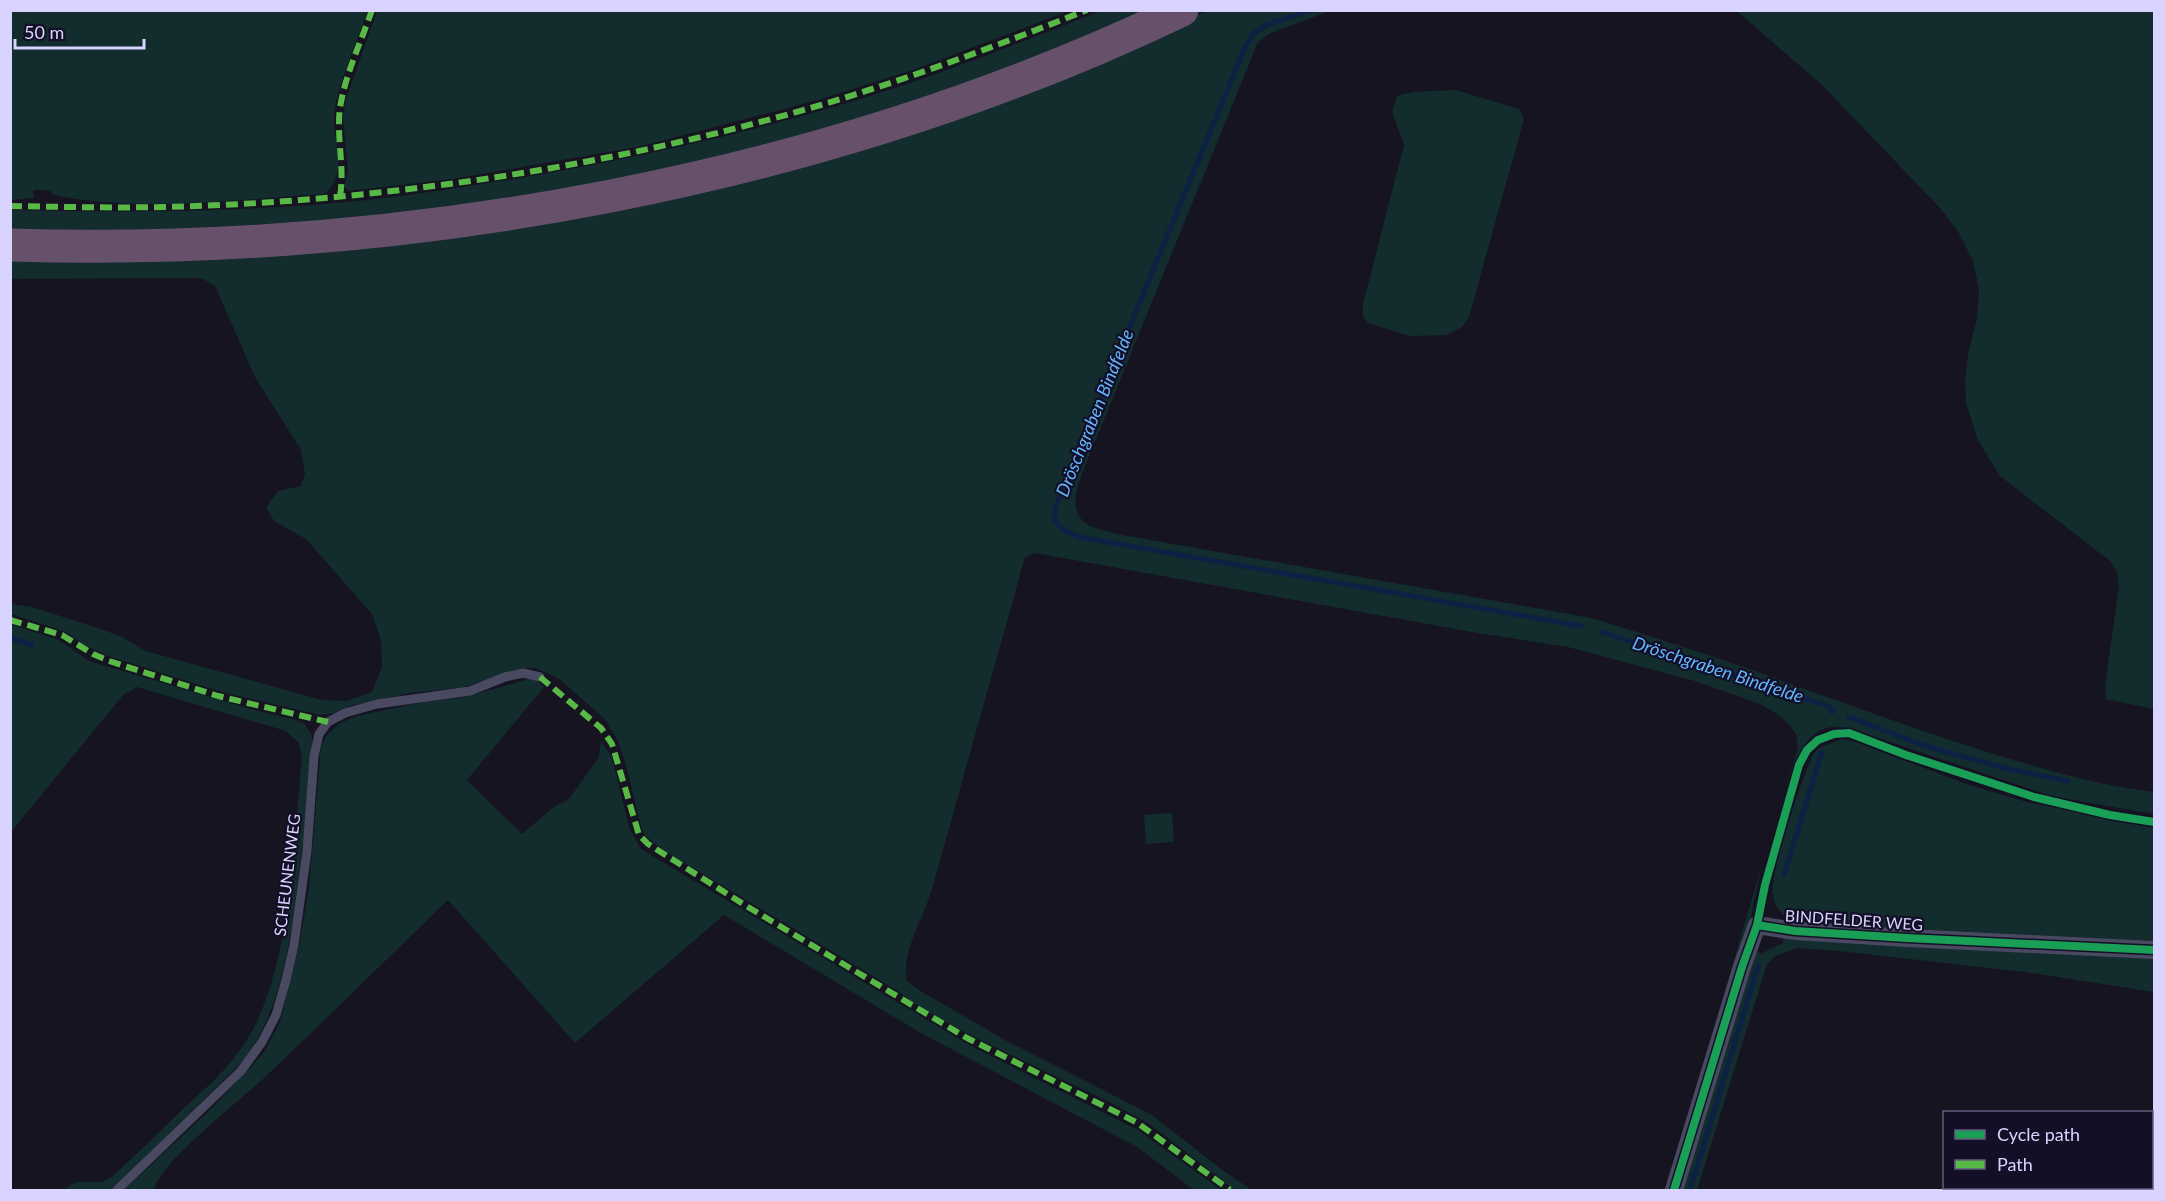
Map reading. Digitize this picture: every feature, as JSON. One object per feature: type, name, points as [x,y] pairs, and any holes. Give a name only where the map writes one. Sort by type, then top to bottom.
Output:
[{"type":"highway","points":[[10,245],[178,244],[342,235],[480,219],[607,197],[783,155],[885,126],[1055,66],[1182,10]]},
{"type":"street","name":"BINDFELDER WEG","points":[[1674,1191],[1742,967],[1757,925],[1907,938],[2154,950]]},
{"type":"lane","name":"SCHEUNENWEG","points":[[117,1191],[241,1071],[262,1042],[276,1015],[294,945],[307,851],[314,756],[319,734],[328,722],[345,712],[408,698],[470,691],[505,677],[523,673],[540,677]]},
{"type":"green space","points":[[11,10],[368,11],[335,107],[338,167],[332,185],[325,194],[189,203],[120,203],[87,200],[53,195],[51,190],[33,190],[34,198],[11,200]]},
{"type":"green space","points":[[377,10],[1069,11],[916,69],[818,100],[642,146],[453,179],[348,191],[344,187],[348,170],[343,119],[345,102]]},
{"type":"green space","points":[[1100,11],[1156,11],[874,118],[588,189],[280,229],[11,233],[11,210],[179,211],[347,202],[508,180],[606,162],[703,141],[848,103],[947,70]]},
{"type":"green space","points":[[1206,11],[1330,11],[1271,33],[1258,42],[1081,476],[1076,494],[1076,506],[1084,522],[1117,534],[1592,618],[1736,664],[1977,749],[2096,782],[2154,792],[2154,814],[2051,796],[1840,727],[1824,729],[1808,740],[1786,787],[1798,748],[1796,734],[1788,723],[1760,704],[1695,681],[1568,647],[1472,632],[1035,553],[1025,557],[932,889],[911,945],[906,980],[917,989],[1005,1040],[1152,1115],[1221,1169],[1252,1190],[1235,1190],[1148,1123],[974,1037],[923,1009],[896,990],[668,853],[646,837],[641,827],[618,741],[605,719],[559,679],[536,668],[523,668],[461,688],[410,693],[321,715],[225,693],[111,657],[84,645],[66,632],[11,614],[11,604],[32,607],[122,637],[146,651],[322,700],[347,701],[372,692],[382,667],[381,640],[372,614],[306,539],[274,521],[266,507],[278,491],[301,486],[305,474],[301,450],[255,377],[215,286],[201,278],[11,279],[11,255],[484,229],[1169,28]]},
{"type":"green space","points":[[1737,11],[2154,11],[2154,709],[2106,699],[2105,686],[2119,585],[2117,572],[2110,561],[2000,476],[1978,440],[1966,403],[1965,379],[1969,349],[1977,319],[1979,289],[1973,261],[1959,233],[1940,208],[1823,86]]},
{"type":"green space","points":[[1456,90],[1519,109],[1524,119],[1469,317],[1462,327],[1447,335],[1410,336],[1368,323],[1363,316],[1363,304],[1404,145],[1392,112],[1397,96],[1413,92]]},
{"type":"green space","points":[[10,624],[59,640],[89,661],[247,708],[296,720],[305,724],[312,736],[307,805],[292,922],[277,994],[268,1016],[244,1060],[112,1190],[66,1190],[76,1182],[101,1182],[113,1176],[219,1075],[237,1054],[255,1025],[269,991],[287,912],[302,758],[299,743],[286,731],[137,687],[123,695],[11,832]]},
{"type":"green space","points":[[529,679],[537,681],[544,687],[467,780],[522,834],[554,807],[569,799],[599,757],[601,741],[612,757],[629,827],[641,849],[969,1045],[1138,1130],[1221,1190],[1194,1190],[1137,1147],[919,1032],[724,915],[575,1043],[448,900],[265,1077],[185,1148],[170,1164],[154,1190],[124,1190],[212,1108],[251,1067],[265,1051],[280,1022],[299,946],[309,888],[321,746],[327,735],[340,723],[357,716],[423,702],[465,697]]},
{"type":"green space","points":[[1842,739],[1856,742],[1969,785],[2027,802],[2154,827],[2154,943],[1800,925],[1790,920],[1779,910],[1773,896],[1773,885],[1781,848],[1794,804],[1813,755],[1819,748]]},
{"type":"green space","points":[[1172,813],[1174,842],[1146,844],[1144,815]]},
{"type":"green space","points":[[1761,868],[1749,925],[1680,1144]]},
{"type":"green space","points":[[1783,937],[2154,957],[2154,992],[2025,972],[1839,951],[1797,948],[1775,956],[1767,964],[1697,1190],[1679,1190],[1750,962],[1758,951],[1760,954],[1783,943]]},
{"type":"waterway","name":"Dröschgraben Bindfelde","points":[[1311,10],[1266,25],[1252,35],[1243,52],[1064,486],[1055,509],[1055,521],[1062,529],[1079,537],[1581,626]]},
{"type":"waterway","name":"Dröschgraben Bindfelde","points":[[1602,632],[1830,707],[1833,709],[1832,712]]},
{"type":"waterway","points":[[10,638],[32,645]]},
{"type":"waterway","points":[[1849,717],[1925,746],[2008,769],[2068,781]]},
{"type":"waterway","name":"Dröschgraben Bindfelde","points":[[1784,875],[1822,752]]},
{"type":"waterway","name":"Dröschgraben Bindfelde","points":[[1690,1190],[1758,966]]},
{"type":"marked path","points":[[340,196],[342,174],[339,119],[342,96],[372,10]]},
{"type":"marked path","points":[[10,206],[166,207],[279,202],[446,184],[554,168],[662,146],[821,105],[888,84],[1087,10]]},
{"type":"marked path","points":[[10,620],[62,635],[109,661],[218,696],[328,722]]},
{"type":"marked path","points":[[540,677],[601,728],[612,744],[639,835],[648,844],[748,907],[967,1038],[1136,1122],[1230,1190]]},
{"type":"cycle path","points":[[1674,1190],[1757,925],[1765,885],[1799,765],[1807,750],[1818,740],[1834,734],[1849,733],[1906,755],[2034,797],[2110,815],[2154,822]]},
{"type":"cycle path","points":[[1757,925],[1795,931],[2154,950]]}]
